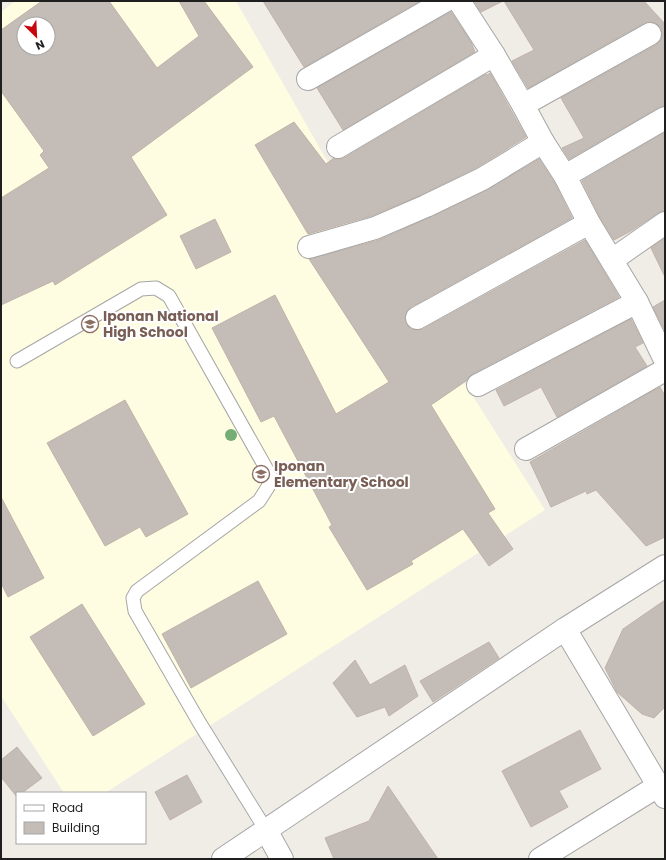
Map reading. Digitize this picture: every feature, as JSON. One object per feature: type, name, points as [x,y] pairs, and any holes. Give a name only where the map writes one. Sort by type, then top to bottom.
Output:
[{"type":"street","points":[[308,79],[445,1]]},
{"type":"street","points":[[459,1],[494,55],[523,104],[543,142],[565,176],[589,223],[637,302],[665,360]]},
{"type":"street","points":[[523,104],[650,34]]},
{"type":"street","points":[[338,147],[494,55]]},
{"type":"street","points":[[565,176],[665,118]]},
{"type":"street","points":[[309,247],[375,228],[426,206],[482,179],[543,142]]},
{"type":"street","points":[[417,318],[589,223]]},
{"type":"street","points":[[612,260],[665,223]]},
{"type":"street","points":[[478,385],[637,302]]},
{"type":"street","points":[[526,449],[665,370]]},
{"type":"street","points":[[223,859],[564,629],[665,566]]},
{"type":"street","points":[[540,859],[662,792],[564,629]]},
{"type":"street","points":[[266,830],[282,859]]},
{"type":"lane","points":[[17,361],[141,289],[156,288],[169,296],[271,477],[268,487],[259,501],[136,591],[133,598],[135,611],[199,722],[266,830]]},
{"type":"shaded area","name":"Iponan Elementary School","points":[[15,1],[236,1],[355,210],[545,510],[107,792],[63,792],[1,696],[1,12]]},
{"type":"building","points":[[42,1],[109,1],[157,68],[199,36],[179,1],[204,1],[253,67],[131,157],[167,215],[55,285],[53,281],[1,305],[1,198],[49,168],[40,155],[44,151],[1,91],[1,30],[16,19],[16,56],[56,56],[56,16],[21,16]]},
{"type":"building","points":[[263,1],[420,1],[304,67]]},
{"type":"building","points":[[474,1],[503,1],[481,12]]},
{"type":"building","points":[[504,1],[644,1],[665,24],[665,106],[659,107],[569,159],[562,148],[584,138],[561,98],[656,45],[661,40],[661,28],[656,23],[644,23],[528,88],[512,61],[534,50]]},
{"type":"building","points":[[451,12],[471,42],[475,52],[343,130],[317,88]]},
{"type":"building","points":[[490,73],[526,137],[476,168],[421,195],[371,216],[308,234],[255,145],[294,122],[326,164],[334,158],[344,158]]},
{"type":"building","points":[[665,132],[665,211],[658,213],[631,231],[614,240],[600,217],[582,181]]},
{"type":"building","points":[[539,159],[554,182],[572,218],[411,307],[407,311],[405,317],[406,324],[411,329],[423,329],[585,240],[619,297],[472,374],[466,381],[431,405],[495,509],[488,513],[513,549],[489,566],[463,529],[411,561],[413,564],[367,590],[329,527],[332,525],[274,416],[261,422],[212,328],[275,295],[336,414],[389,382],[309,259],[379,240],[487,190]]},
{"type":"building","points":[[215,219],[231,252],[196,269],[180,236]]},
{"type":"building","points":[[665,238],[665,277],[651,248]]},
{"type":"building","points":[[665,300],[665,331],[653,307]]},
{"type":"building","points":[[631,319],[643,343],[635,347],[647,366],[557,417],[541,387],[504,406],[496,390]]},
{"type":"building","points":[[660,387],[665,396],[665,537],[646,546],[596,490],[587,494],[586,491],[551,507],[530,462]]},
{"type":"building","points":[[125,400],[188,514],[146,537],[140,527],[105,546],[47,443]]},
{"type":"building","points":[[1,497],[44,578],[8,597],[1,583]]},
{"type":"building","points":[[258,581],[287,634],[191,688],[162,634]]},
{"type":"building","points":[[665,600],[665,707],[654,718],[642,714],[617,692],[605,668],[623,629]]},
{"type":"building","points":[[82,604],[145,704],[93,736],[30,637]]},
{"type":"building","points":[[489,642],[499,658],[433,702],[420,681]]},
{"type":"building","points":[[355,660],[370,685],[405,665],[418,696],[389,716],[385,707],[357,717],[333,683]]},
{"type":"building","points":[[580,730],[601,769],[559,791],[568,807],[531,827],[502,771]]},
{"type":"building","points":[[17,747],[42,778],[23,792],[16,792],[16,796],[1,777],[1,760]]},
{"type":"building","points":[[187,775],[202,802],[170,820],[155,792]]},
{"type":"building","points":[[388,786],[438,859],[334,859],[325,838],[369,821]]},
{"type":"place","name":"Iponan National High School","points":[[90,324]]},
{"type":"place","name":"Iponan Elementary School","points":[[261,474]]}]
